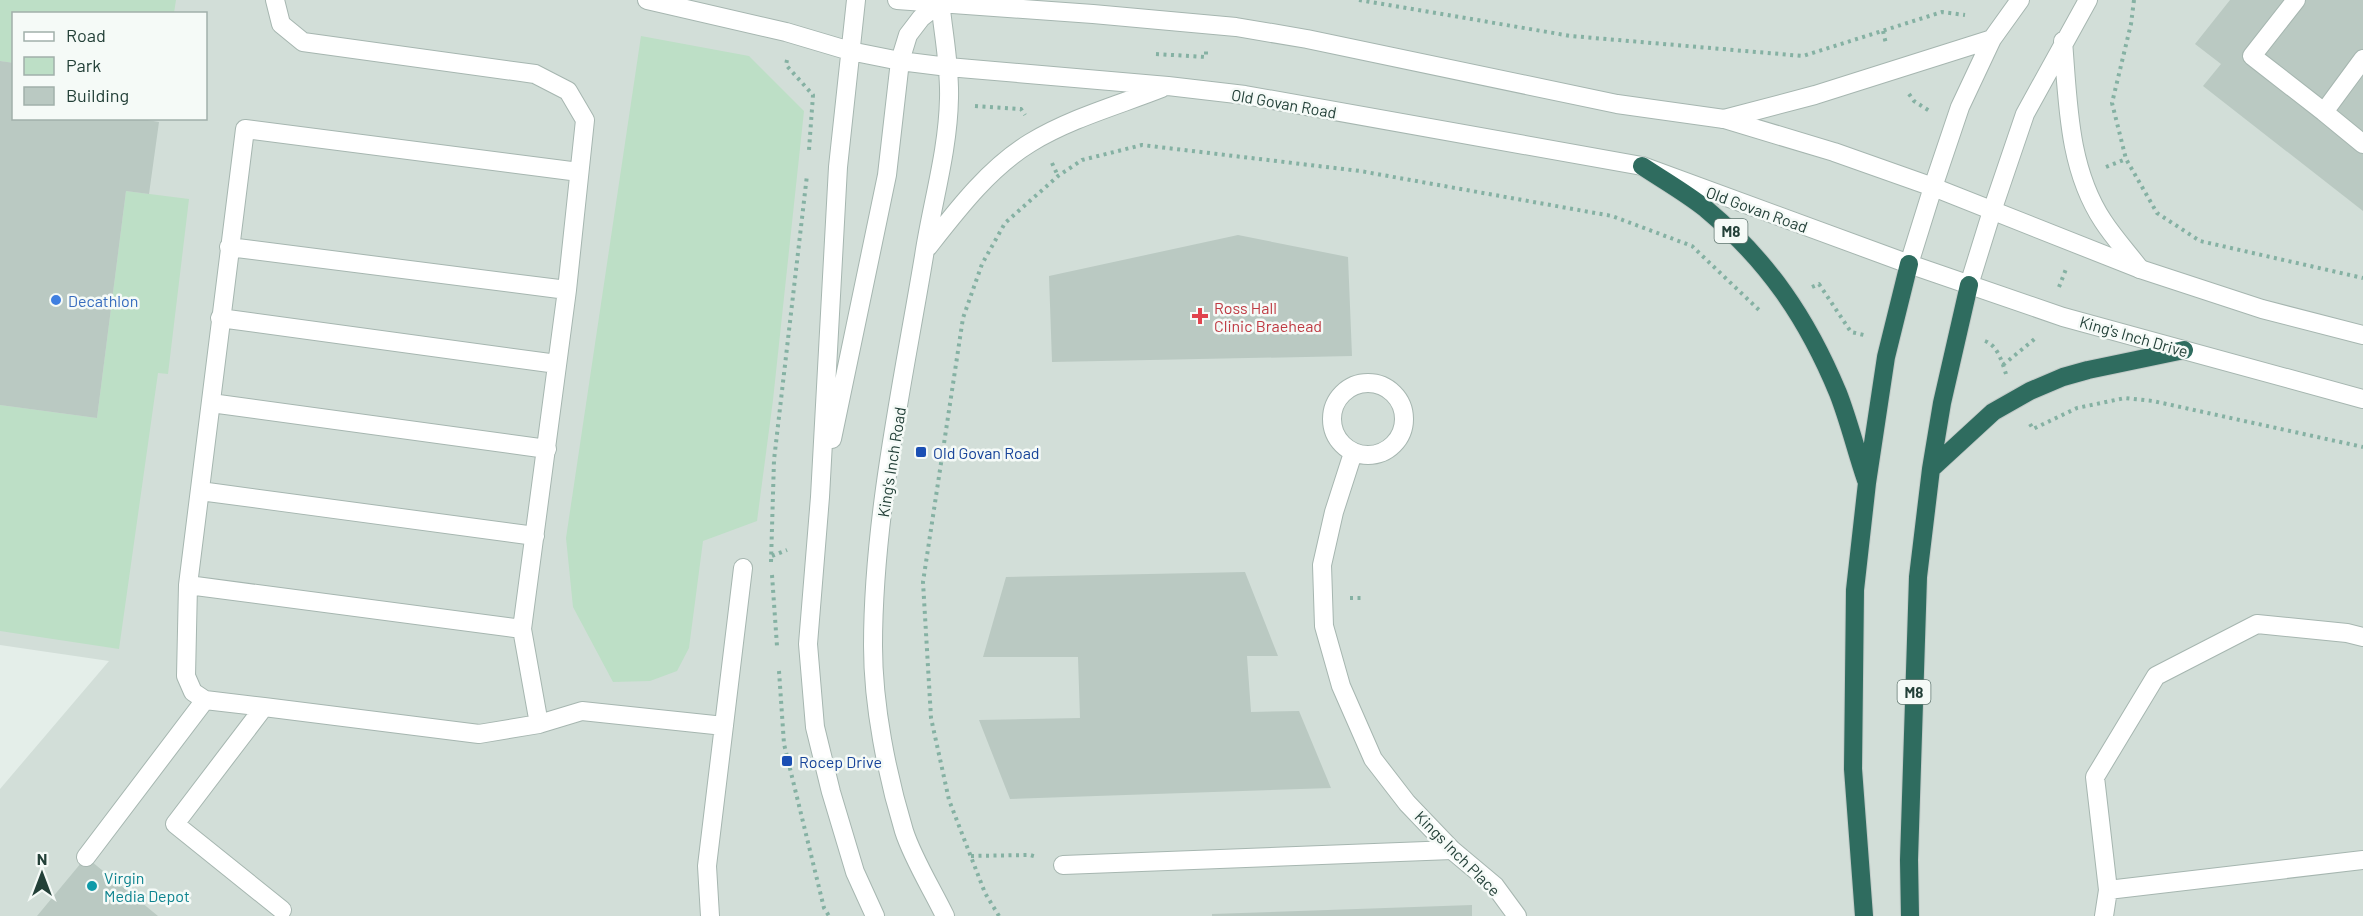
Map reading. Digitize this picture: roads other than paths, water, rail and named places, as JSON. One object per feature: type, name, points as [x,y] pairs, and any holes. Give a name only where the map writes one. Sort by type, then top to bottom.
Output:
[{"type":"highway","name":"M8","points":[[1642,166],[1704,208],[1739,238],[1768,270],[1801,317],[1821,356],[1839,395],[1867,483]]},
{"type":"highway","name":"M8","points":[[1864,916],[1853,769],[1855,590],[1867,483],[1886,357],[1909,264]]},
{"type":"highway","name":"M8","points":[[1910,916],[1909,860],[1918,577],[1930,469],[1942,403],[1969,285]]},
{"type":"highway","points":[[1930,469],[1993,412],[2030,391],[2063,377],[2088,370],[2184,350]]},
{"type":"street","points":[[275,0],[281,24],[303,42],[536,74],[568,91],[585,120],[567,290],[522,629],[539,724]]},
{"type":"street","name":"Old Govan Road","points":[[647,0],[795,35],[850,51],[900,61],[1245,95],[1642,166],[1909,264]]},
{"type":"street","points":[[856,0],[838,167],[808,644],[815,727],[831,792],[855,872],[875,916]]},
{"type":"street","points":[[897,0],[1093,14],[1246,29],[1307,39],[1617,104],[1724,119],[1834,152],[1933,187],[2140,269],[2262,309],[2363,335]]},
{"type":"street","points":[[1078,0],[1093,14]]},
{"type":"street","points":[[1909,264],[1960,107],[1992,39],[2020,0]]},
{"type":"street","points":[[1969,285],[2025,114],[2088,0]]},
{"type":"street","points":[[2296,0],[2252,56],[2363,144]]},
{"type":"street","points":[[819,497],[887,175],[900,61],[908,35],[921,18],[940,2]]},
{"type":"street","name":"King's Inch Road","points":[[940,2],[948,67],[949,97],[944,158],[925,251],[879,543],[873,649],[879,714],[890,776],[905,833],[945,916]]},
{"type":"street","points":[[1724,119],[1815,95],[1992,39]]},
{"type":"street","points":[[2064,41],[2068,114],[2078,167],[2102,220],[2140,269]]},
{"type":"street","points":[[2324,112],[2363,59]]},
{"type":"street","points":[[925,251],[958,208],[1003,163],[1030,143],[1065,125],[1168,86]]},
{"type":"street","points":[[579,172],[245,129],[188,585],[186,676],[193,692],[205,700],[479,734],[539,724],[582,711],[724,726]]},
{"type":"street","points":[[229,248],[567,290]]},
{"type":"street","name":"King's Inch Drive","points":[[1909,264],[2050,312],[2363,399]]},
{"type":"street","points":[[220,318],[557,364]]},
{"type":"street","points":[[1373,383],[1392,391],[1403,407],[1404,426],[1392,448],[1371,456],[1353,453],[1337,440],[1333,429],[1332,416],[1336,401],[1345,391],[1358,384],[1373,383]]},
{"type":"street","points":[[211,403],[547,449]]},
{"type":"street","name":"Kings Inch Place","points":[[1353,453],[1334,512],[1322,565],[1324,626],[1341,686],[1374,759],[1407,803],[1452,850],[1495,886],[1517,916]]},
{"type":"street","points":[[200,491],[535,536]]},
{"type":"street","points":[[710,916],[706,866],[743,568]]},
{"type":"street","points":[[188,585],[522,629]]},
{"type":"street","points":[[2103,916],[2108,890],[2095,777],[2156,676],[2257,624],[2363,636]]},
{"type":"street","points":[[86,856],[205,700]]},
{"type":"street","points":[[264,707],[175,824],[282,910]]},
{"type":"street","points":[[1063,865],[1452,850]]},
{"type":"street","points":[[2108,890],[2363,860]]},
{"type":"place","name":"Decathlon","points":[[56,300]]},
{"type":"place","name":"Ross Hall Clinic Braehead","points":[[1200,316]]},
{"type":"place","name":"Old Govan Road","points":[[921,452]]},
{"type":"place","name":"Rocep Drive","points":[[787,761]]},
{"type":"place","name":"Virgin Media Depot","points":[[92,886]]}]
